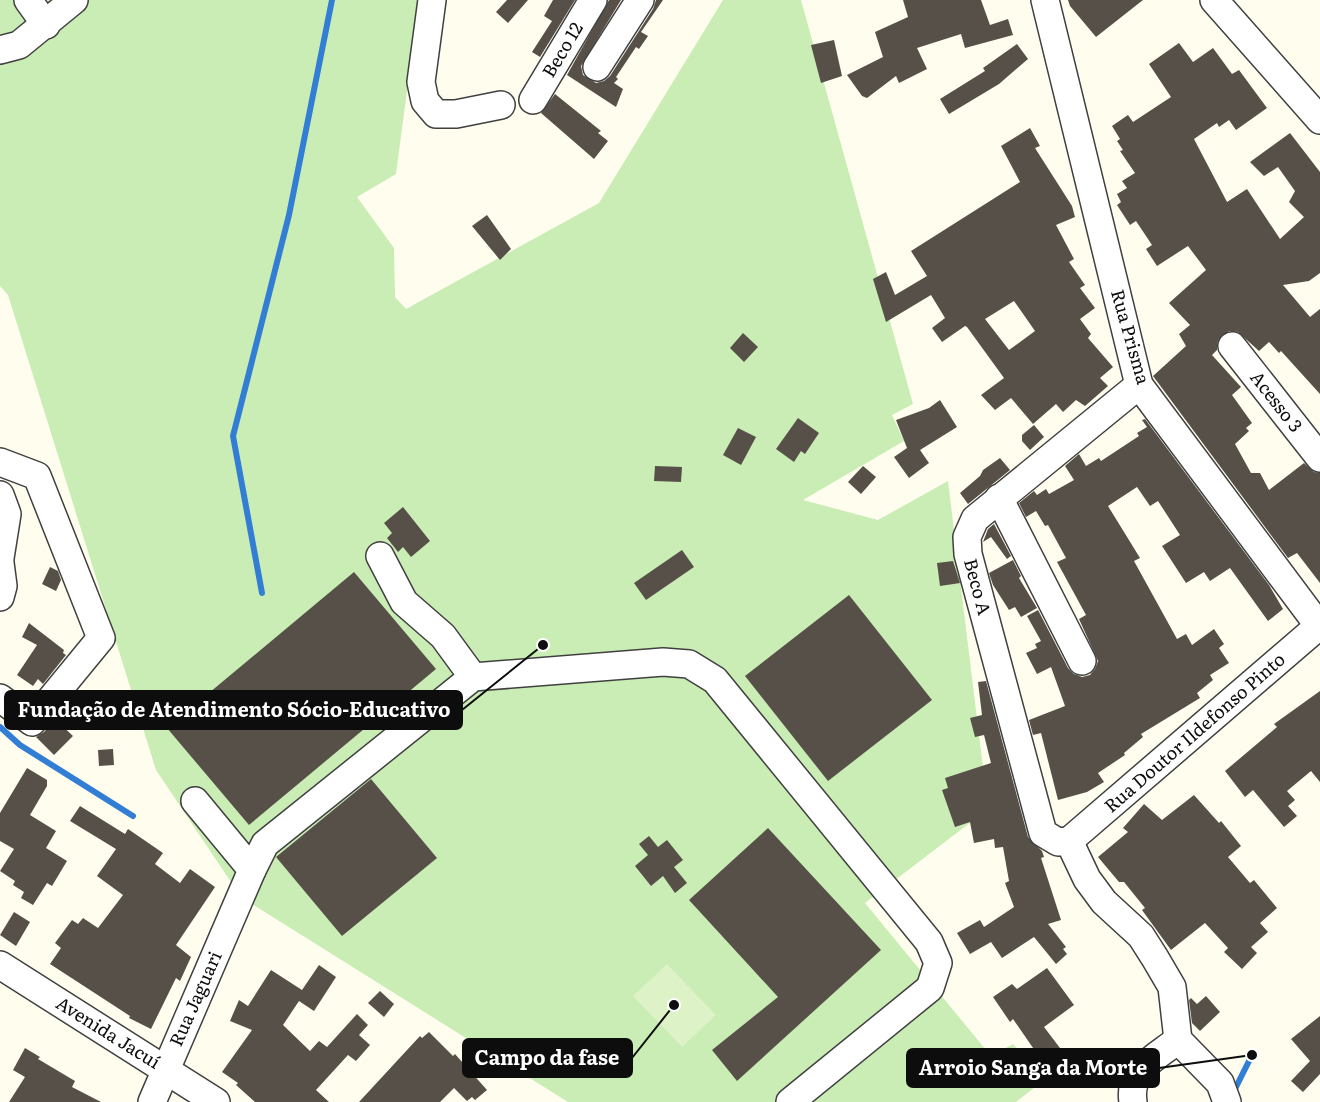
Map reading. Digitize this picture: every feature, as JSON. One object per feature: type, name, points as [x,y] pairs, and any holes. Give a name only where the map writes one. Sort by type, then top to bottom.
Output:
[{"type":"street","points":[[28,0],[46,25]]},
{"type":"street","points":[[0,50],[19,45],[74,0]]},
{"type":"street","points":[[432,0],[421,81],[425,100],[436,114],[456,114],[501,105]]},
{"type":"street","name":"Beco 12","points":[[533,100],[593,0]]},
{"type":"street","points":[[597,67],[640,0]]},
{"type":"street","name":"Rua Prisma","points":[[1045,0],[1139,384],[1319,626]]},
{"type":"street","points":[[1214,0],[1319,116]]},
{"type":"street","name":"Acesso 3","points":[[1232,345],[1320,458]]},
{"type":"street","name":"Beco A","points":[[1069,841],[1058,842],[1043,833],[968,554],[967,537],[975,519],[1139,384]]},
{"type":"street","points":[[0,462],[37,476],[101,638],[32,722],[0,698]]},
{"type":"street","points":[[0,495],[7,514],[0,558]]},
{"type":"street","points":[[999,498],[1082,661]]},
{"type":"street","points":[[380,556],[404,602],[443,636],[473,677],[663,662],[689,664],[715,680],[929,942],[938,963],[930,988],[790,1102]]},
{"type":"street","points":[[0,563],[3,586],[0,597]]},
{"type":"street","name":"Rua Doutor Ildefonso Pinto","points":[[1069,841],[1319,626]]},
{"type":"street","name":"Rua Jaguari","points":[[153,1102],[165,1069],[265,844],[473,677]]},
{"type":"street","points":[[195,801],[252,870]]},
{"type":"street","points":[[1069,841],[1087,879],[1104,902],[1141,936],[1172,987],[1178,1040],[1221,1083],[1227,1102]]},
{"type":"street","name":"Avenida Jacuí","points":[[0,965],[216,1102]]},
{"type":"street","points":[[1133,1102],[1131,1090],[1136,1074],[1178,1040]]},
{"type":"green space","points":[[0,0],[419,0],[396,174],[357,197],[394,248],[395,297],[406,309],[599,203],[723,0],[801,0],[913,404],[892,415],[904,441],[803,500],[878,520],[948,481],[988,809],[865,903],[991,1056],[1013,1044],[1044,1080],[1016,1102],[568,1102],[241,897],[156,770],[8,295],[0,286]]},
{"type":"green space","points":[[667,964],[716,1015],[682,1047],[633,996]]},
{"type":"building","points":[[507,0],[528,0],[508,23],[496,12]]},
{"type":"building","points":[[553,0],[575,0],[540,57],[532,52],[552,21],[544,16]]},
{"type":"building","points":[[609,0],[621,0],[581,66],[583,75],[596,83],[610,76],[653,9],[656,0],[663,0],[641,32],[648,36],[639,49],[636,47],[616,77],[618,79],[614,83],[623,89],[616,107],[567,75]]},
{"type":"building","points":[[903,0],[981,0],[990,25],[1008,19],[1013,35],[965,48],[961,34],[917,48],[927,69],[899,83],[896,76],[867,98],[862,96],[847,75],[883,57],[875,32],[908,17]]},
{"type":"building","points":[[1068,0],[1143,0],[1096,37],[1070,6]]},
{"type":"building","points":[[834,40],[842,76],[821,83],[811,45]]},
{"type":"building","points":[[1179,43],[1193,62],[1213,48],[1232,74],[1239,70],[1267,108],[1236,130],[1229,120],[1219,127],[1217,123],[1194,139],[1227,202],[1247,189],[1280,239],[1304,217],[1289,202],[1295,191],[1278,167],[1264,176],[1250,162],[1290,133],[1320,172],[1320,273],[1309,281],[1283,285],[1310,317],[1320,309],[1320,394],[1281,351],[1279,353],[1269,342],[1259,351],[1238,332],[1229,331],[1218,340],[1217,350],[1212,355],[1241,387],[1232,395],[1252,423],[1246,428],[1249,431],[1235,444],[1251,473],[1260,473],[1269,490],[1304,463],[1314,472],[1320,473],[1320,583],[1297,553],[1288,558],[1153,376],[1186,346],[1179,334],[1190,325],[1169,303],[1206,270],[1188,246],[1157,266],[1146,249],[1152,245],[1136,221],[1130,225],[1117,205],[1121,202],[1117,194],[1127,188],[1122,181],[1135,173],[1120,151],[1123,150],[1117,141],[1120,139],[1112,126],[1128,115],[1133,122],[1171,97],[1149,64]]},
{"type":"building","points":[[1017,44],[1028,59],[999,84],[949,114],[940,99],[985,71],[983,68]]},
{"type":"building","points":[[555,94],[601,131],[598,133],[608,141],[594,159],[541,113]]},
{"type":"building","points":[[1030,128],[1040,146],[1035,148],[1072,206],[1075,217],[1056,225],[1074,259],[1069,262],[1085,285],[1080,288],[1095,308],[1080,319],[1091,334],[1088,338],[1113,367],[1100,378],[1108,386],[1085,406],[1076,400],[1063,412],[1056,404],[1033,424],[1011,398],[995,410],[981,395],[1004,378],[967,327],[965,326],[942,342],[932,328],[945,318],[931,295],[886,322],[873,279],[886,272],[895,295],[927,276],[911,251],[1020,182],[1001,146]],"holes":[[[1014,301],[1035,331],[1009,350],[985,319]]]},
{"type":"building","points":[[487,215],[511,249],[500,260],[472,226]]},
{"type":"building","points":[[743,333],[758,347],[744,362],[730,348]]},
{"type":"building","points":[[940,400],[957,427],[920,450],[929,463],[909,478],[894,457],[907,448],[896,420],[929,408]]},
{"type":"building","points":[[798,418],[819,433],[805,454],[801,451],[794,462],[776,449]]},
{"type":"building","points":[[1145,419],[1269,585],[1283,609],[1268,621],[1230,568],[1210,581],[1204,572],[1186,583],[1162,546],[1180,535],[1158,501],[1150,506],[1137,487],[1108,506],[1140,558],[1134,561],[1177,639],[1186,634],[1192,645],[1214,629],[1224,644],[1219,648],[1229,663],[1210,675],[1213,680],[1197,693],[1200,698],[1141,734],[1143,737],[1124,753],[1125,755],[1098,773],[1104,782],[1087,792],[1058,800],[1041,733],[1033,735],[1029,720],[1065,706],[1051,667],[1037,674],[1026,653],[1037,648],[1035,644],[1041,641],[1027,616],[1038,610],[1068,668],[1074,674],[1082,677],[1090,675],[1098,661],[1079,619],[1086,615],[1057,562],[1066,558],[1048,525],[1045,526],[1036,511],[1026,517],[1019,503],[1034,491],[1037,495],[1046,489],[1049,494],[1074,480],[1065,466],[1079,454],[1086,466],[1099,458],[1101,461],[1139,436],[1137,433],[1147,427],[1142,420]]},
{"type":"building","points":[[1034,425],[1044,437],[1030,450],[1022,441],[1022,435]]},
{"type":"building","points":[[738,428],[756,437],[741,465],[723,455]]},
{"type":"building","points":[[1000,458],[1010,470],[968,504],[960,493],[980,476],[983,470]]},
{"type":"building","points":[[655,466],[682,467],[681,482],[654,481]]},
{"type":"building","points":[[863,466],[876,477],[861,494],[848,482]]},
{"type":"building","points":[[403,507],[430,541],[411,557],[403,547],[398,552],[387,538],[392,533],[384,523]]},
{"type":"building","points":[[994,524],[1011,556],[1007,559],[991,537],[983,542],[988,529]]},
{"type":"building","points":[[682,550],[694,567],[646,600],[634,583]]},
{"type":"building","points":[[1013,560],[1021,576],[1019,578],[1037,608],[1021,617],[1015,607],[1009,610],[993,585],[989,573]]},
{"type":"building","points":[[953,561],[960,583],[940,586],[937,563]]},
{"type":"building","points":[[50,567],[58,571],[61,580],[56,591],[42,584]]},
{"type":"building","points":[[354,572],[436,669],[249,825],[167,728]]},
{"type":"building","points":[[849,595],[932,700],[828,781],[745,676]]},
{"type":"building","points":[[29,623],[64,650],[63,653],[66,655],[43,684],[38,679],[33,686],[17,675],[37,645],[22,637]]},
{"type":"building","points":[[986,681],[1028,837],[1042,851],[1044,857],[1041,858],[1061,920],[1048,924],[1066,947],[1063,949],[1067,954],[1056,964],[1034,937],[1002,958],[991,942],[970,954],[957,933],[980,920],[984,927],[1014,907],[1005,883],[1009,881],[1003,847],[995,848],[994,839],[974,843],[970,822],[955,827],[942,790],[948,788],[945,778],[991,763],[984,735],[975,737],[970,718],[982,715],[978,682]]},
{"type":"building","points":[[1320,691],[1320,782],[1311,771],[1287,791],[1295,800],[1288,806],[1297,816],[1284,827],[1253,790],[1245,797],[1225,771],[1277,727],[1274,724]]},
{"type":"building","points":[[55,719],[73,736],[54,755],[36,737],[44,732]]},
{"type":"building","points":[[113,749],[114,765],[99,766],[98,750]]},
{"type":"building","points":[[27,768],[47,780],[47,786],[30,815],[56,831],[46,848],[67,861],[52,886],[47,883],[33,905],[21,898],[24,892],[13,885],[15,881],[0,871],[14,849],[0,841],[0,813]]},
{"type":"building","points":[[371,779],[437,858],[342,936],[276,857]]},
{"type":"building","points":[[1194,795],[1219,823],[1221,821],[1241,846],[1228,857],[1250,883],[1254,880],[1277,908],[1260,923],[1268,932],[1251,947],[1257,953],[1242,969],[1224,952],[1228,948],[1205,923],[1171,950],[1142,910],[1145,908],[1124,882],[1119,882],[1098,857],[1128,832],[1123,828],[1144,804],[1162,820]]},
{"type":"building","points":[[80,806],[125,834],[128,829],[163,853],[155,864],[180,883],[190,869],[215,887],[176,945],[191,957],[180,981],[176,978],[151,1029],[129,1018],[130,1016],[50,964],[61,948],[55,943],[72,920],[78,924],[83,918],[98,928],[123,895],[97,876],[116,849],[70,821]]},
{"type":"building","points":[[768,828],[881,950],[737,1081],[712,1050],[778,997],[689,900]]},
{"type":"building","points":[[649,836],[658,847],[667,840],[683,860],[674,867],[687,883],[675,893],[663,876],[651,886],[635,866],[648,855],[639,844]]},
{"type":"building","points":[[14,912],[30,922],[16,946],[0,935]]},
{"type":"building","points":[[319,965],[336,977],[314,1011],[299,1001],[283,1025],[310,1051],[319,1041],[327,1047],[357,1014],[368,1025],[359,1035],[370,1045],[356,1061],[348,1055],[316,1090],[329,1102],[255,1102],[236,1085],[238,1083],[222,1072],[252,1030],[230,1021],[239,1000],[248,1006],[271,970],[302,990]]},
{"type":"building","points":[[1047,968],[1074,1005],[1044,1027],[1060,1048],[1042,1061],[1013,1019],[1010,1022],[993,997],[1012,984],[1017,989]]},
{"type":"building","points":[[380,991],[394,1004],[384,1017],[368,1003]]},
{"type":"building","points":[[1206,996],[1220,1012],[1200,1031],[1192,1023],[1189,1000],[1191,998],[1197,1004]]},
{"type":"building","points":[[1320,1016],[1320,1074],[1303,1092],[1291,1081],[1310,1061],[1291,1039]]},
{"type":"building","points":[[429,1032],[453,1056],[455,1054],[487,1090],[475,1100],[472,1097],[467,1101],[454,1088],[440,1102],[359,1102],[420,1036],[422,1038]]},
{"type":"building","points":[[25,1048],[40,1057],[38,1059],[75,1081],[72,1087],[101,1102],[9,1102],[25,1077],[13,1070]]},
{"type":"waterway","points":[[262,593],[233,436],[289,215],[332,0]]},
{"type":"waterway","points":[[0,727],[20,745],[133,816]]},
{"type":"waterway","points":[[1233,1093],[1252,1055]]},
{"type":"place","name":"Fundação de Atendimento Sócio-Educativo","points":[[543,645]]},
{"type":"place","name":"Campo da fase","points":[[674,1005]]},
{"type":"place","name":"Arroio Sanga da Morte","points":[[1252,1055]]}]
